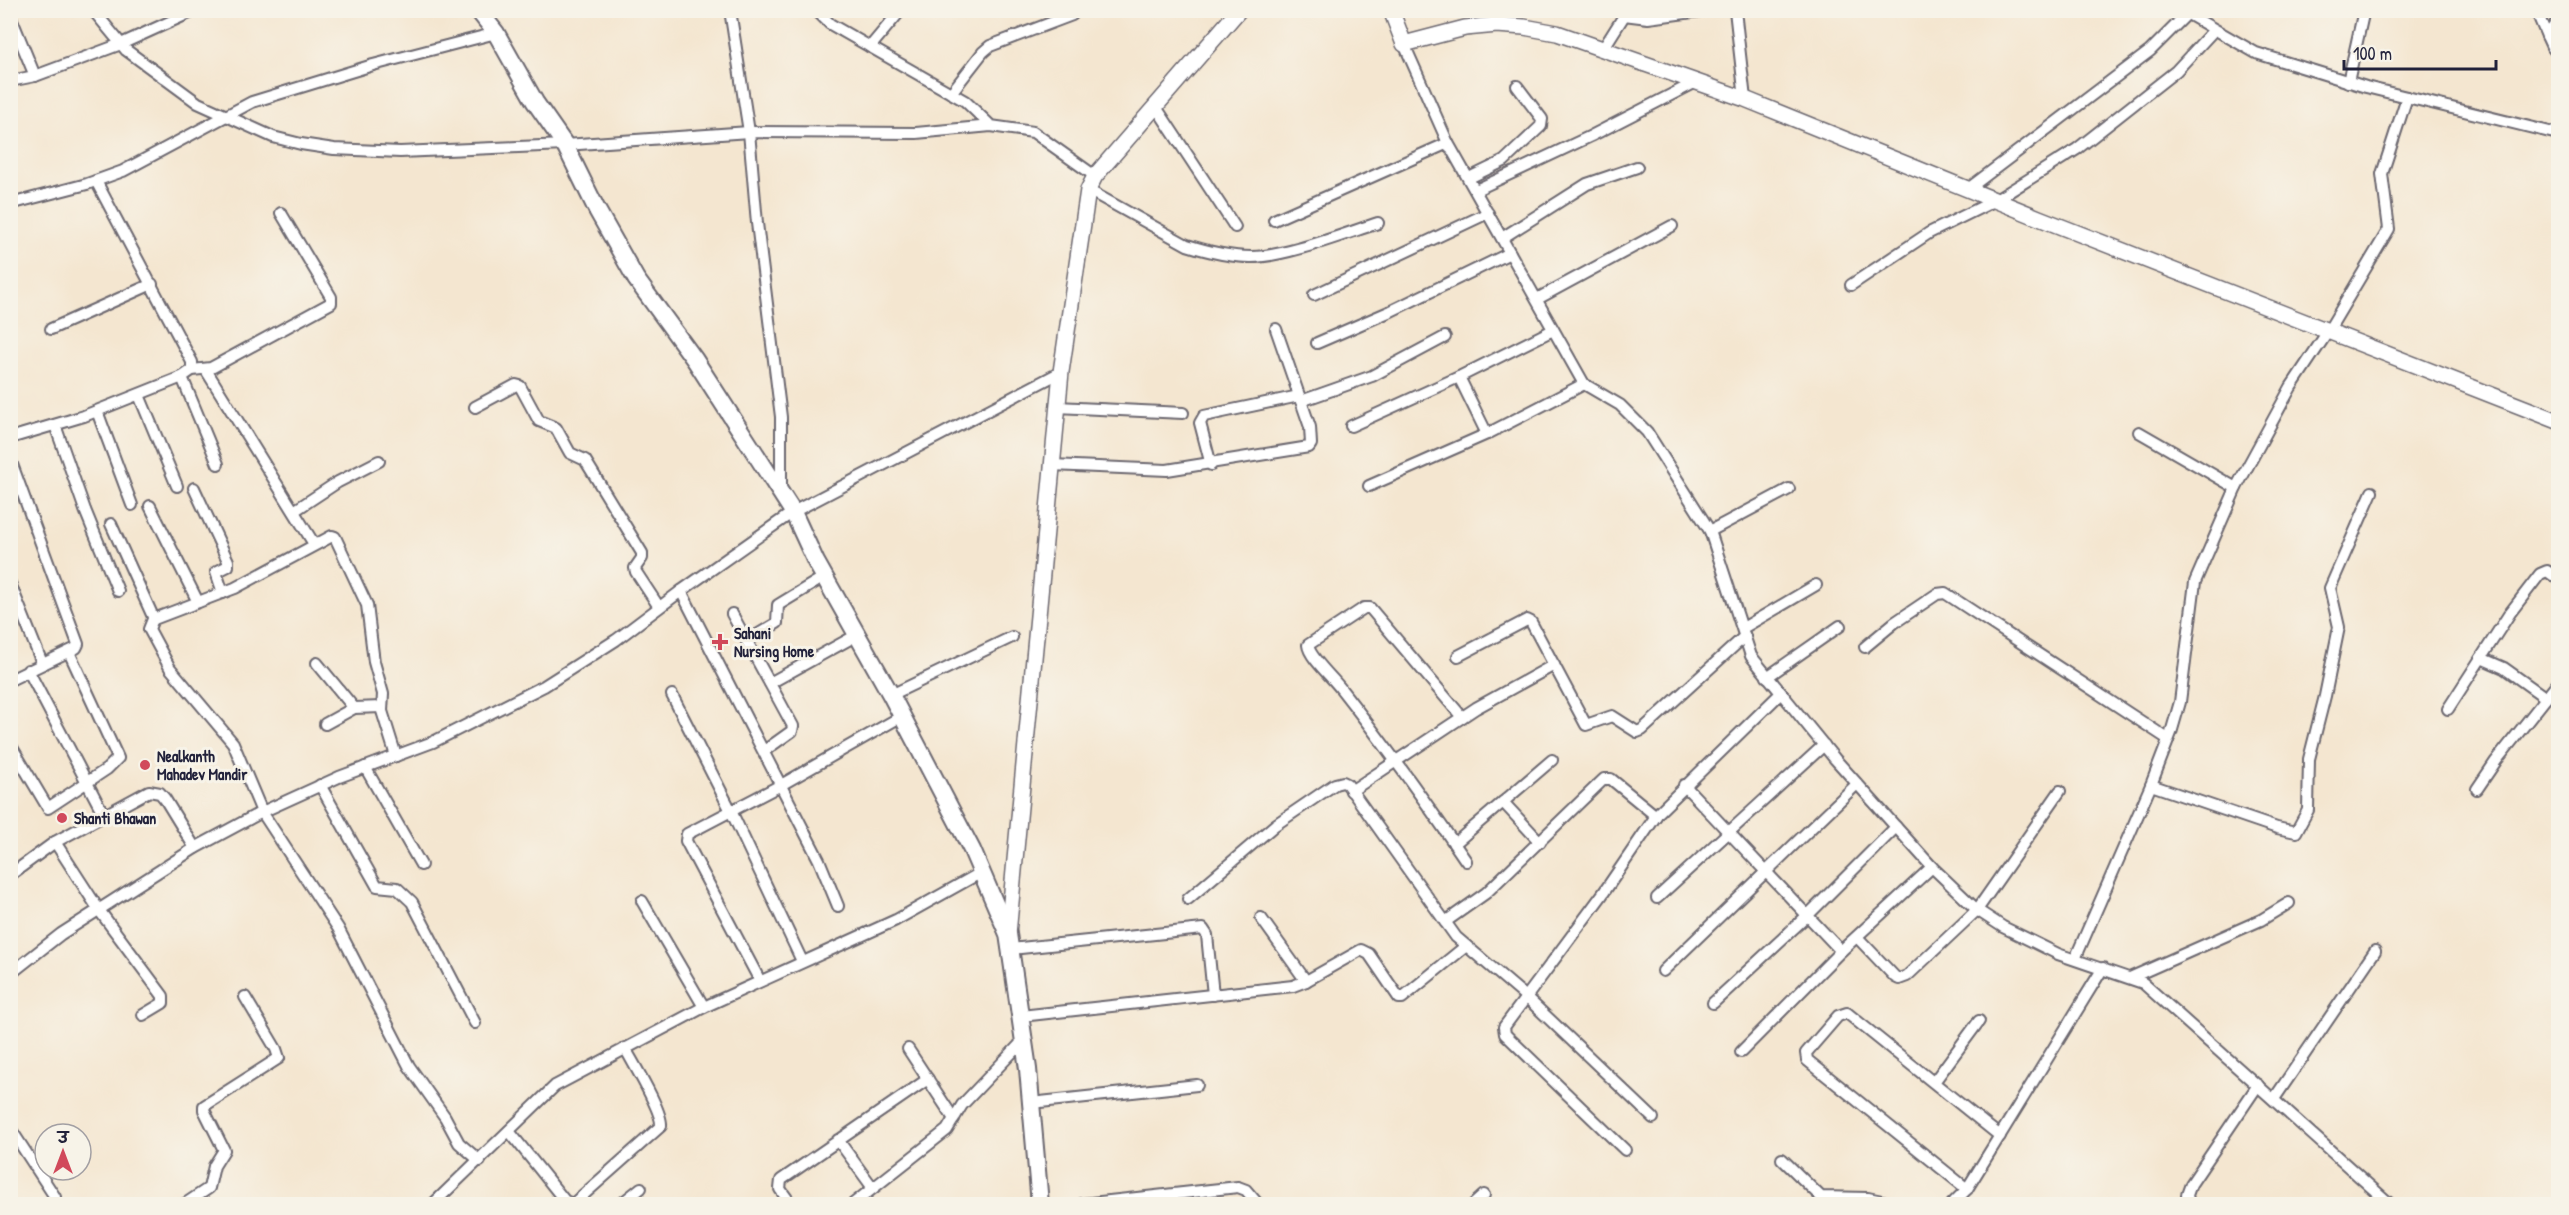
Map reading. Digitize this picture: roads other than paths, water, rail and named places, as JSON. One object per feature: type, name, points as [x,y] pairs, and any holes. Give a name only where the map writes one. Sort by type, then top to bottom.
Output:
[{"type":"main road","points":[[478,10],[496,33],[536,102],[565,145],[597,210],[636,279],[694,360],[793,513],[824,577],[891,695],[982,872],[1009,941],[1024,1040],[1041,1204]]},
{"type":"street","points":[[93,10],[121,44],[198,103],[273,137],[333,149],[400,152],[565,145],[749,132],[916,133],[991,126],[1033,132],[1092,183],[1186,245],[1202,250],[1250,257],[1278,253],[1378,223]]},
{"type":"street","points":[[10,81],[35,76],[121,44],[196,10]]},
{"type":"street","points":[[730,10],[749,132],[757,223],[781,417],[781,494]]},
{"type":"street","points":[[816,10],[830,24],[971,105],[991,126]]},
{"type":"street","points":[[870,47],[901,10]]},
{"type":"street","points":[[1213,995],[1207,935],[1203,929],[1009,941],[1057,407],[1092,183],[1239,10]]},
{"type":"street","points":[[1391,10],[1448,143],[1584,384],[1620,405],[1647,432],[1710,531],[1751,656],[1767,677],[1857,784],[1932,867],[1977,910],[2003,927],[2058,954],[2132,977],[2154,991],[2390,1204]]},
{"type":"street","points":[[1603,49],[1626,13],[1648,18],[1708,10]]},
{"type":"street","points":[[1736,10],[1745,99]]},
{"type":"street","points":[[2348,82],[2364,10]]},
{"type":"street","points":[[2536,10],[2552,47],[2559,54]]},
{"type":"street","points":[[1968,189],[2150,51],[2184,12],[2213,31],[2256,53],[2348,82],[2559,134]]},
{"type":"street","points":[[10,15],[35,76]]},
{"type":"street","points":[[951,93],[990,46],[1072,15]]},
{"type":"street","points":[[2547,36],[2559,20]]},
{"type":"street","points":[[1404,44],[1465,27],[1497,24],[1557,33],[1745,99],[2327,333],[2559,421]]},
{"type":"street","points":[[1851,285],[1929,233],[1996,200],[2077,149],[2176,71],[2213,31]]},
{"type":"street","points":[[10,204],[96,181],[123,171],[263,99],[373,65],[496,33]]},
{"type":"street","points":[[1476,190],[1591,136],[1696,82]]},
{"type":"street","points":[[1468,178],[1504,161],[1541,126],[1542,119],[1517,86]]},
{"type":"street","points":[[2076,960],[2151,786],[2180,702],[2195,582],[2236,488],[2291,387],[2327,333],[2388,229],[2382,174],[2407,97]]},
{"type":"street","points":[[1156,107],[1234,227]]},
{"type":"street","points":[[1275,220],[1448,143]]},
{"type":"street","points":[[1502,238],[1587,184],[1637,167]]},
{"type":"street","points":[[96,181],[192,362],[192,370]]},
{"type":"street","points":[[10,438],[96,411],[182,377],[192,370],[206,370],[331,303],[331,297],[281,213]]},
{"type":"street","points":[[1314,295],[1488,213]]},
{"type":"street","points":[[1537,299],[1672,226]]},
{"type":"street","points":[[1317,343],[1391,311],[1510,253]]},
{"type":"street","points":[[51,329],[152,284]]},
{"type":"street","points":[[1052,465],[1167,471],[1309,447],[1311,444],[1310,427],[1276,329]]},
{"type":"street","points":[[1351,426],[1459,377],[1553,330]]},
{"type":"street","points":[[1210,465],[1200,423],[1204,416],[1300,398],[1372,376],[1445,337]]},
{"type":"street","points":[[206,370],[314,544]]},
{"type":"street","points":[[10,974],[61,934],[195,848],[261,812],[364,767],[433,742],[544,686],[616,640],[681,591],[793,513],[1061,372]]},
{"type":"street","points":[[182,377],[218,464]]},
{"type":"street","points":[[1459,377],[1487,434]]},
{"type":"street","points":[[1369,486],[1487,434],[1584,384]]},
{"type":"street","points":[[475,407],[516,385],[520,386],[539,421],[556,428],[570,453],[585,460],[642,553],[636,572],[659,607]]},
{"type":"street","points":[[139,394],[177,486]]},
{"type":"street","points":[[1057,407],[1182,413]]},
{"type":"street","points":[[96,411],[132,505]]},
{"type":"street","points":[[55,425],[85,510],[118,591]]},
{"type":"street","points":[[2139,432],[2236,488]]},
{"type":"street","points":[[10,459],[78,640],[78,646],[10,680]]},
{"type":"street","points":[[294,511],[338,482],[379,461]]},
{"type":"street","points":[[194,488],[228,561],[228,566],[216,572],[223,593]]},
{"type":"street","points":[[1710,531],[1789,489]]},
{"type":"street","points":[[2151,786],[2277,828],[2296,832],[2308,810],[2309,759],[2338,632],[2330,588],[2372,492]]},
{"type":"street","points":[[150,506],[198,602]]},
{"type":"street","points":[[111,524],[153,619],[149,629],[170,668],[233,743],[261,812],[338,928],[413,1073],[445,1117],[459,1143],[480,1161]]},
{"type":"street","points":[[153,619],[223,593],[314,544],[335,537],[365,599],[372,632],[374,662],[383,694],[382,707],[396,756]]},
{"type":"street","points":[[2448,709],[2510,612],[2540,574],[2547,571],[2559,579]]},
{"type":"street","points":[[747,641],[777,623],[777,607],[780,604],[824,577]]},
{"type":"street","points":[[10,583],[42,663]]},
{"type":"street","points":[[1458,656],[1527,620],[1531,622],[1586,725],[1610,716],[1637,732],[1642,730],[1744,632],[1816,585]]},
{"type":"street","points":[[681,591],[719,670],[764,751],[819,860],[838,906]]},
{"type":"street","points":[[1865,647],[1894,623],[1937,594],[1945,593],[2168,739]]},
{"type":"street","points":[[1462,717],[1370,608],[1364,608],[1308,645],[1310,652],[1397,760],[1466,861]]},
{"type":"street","points":[[732,614],[793,729],[764,751]]},
{"type":"street","points":[[1767,677],[1840,626]]},
{"type":"street","points":[[770,683],[857,635]]},
{"type":"street","points":[[891,695],[1012,638]]},
{"type":"street","points":[[10,744],[48,808],[107,770],[118,758],[69,651]]},
{"type":"street","points":[[2481,658],[2509,671],[2546,698]]},
{"type":"street","points":[[317,663],[354,708]]},
{"type":"street","points":[[1351,791],[1497,695],[1554,664]]},
{"type":"street","points":[[28,670],[85,783],[104,815]]},
{"type":"street","points":[[2478,789],[2496,761],[2559,683]]},
{"type":"street","points":[[1625,1150],[1505,1034],[1506,1023],[1602,895],[1656,816],[1684,785],[1781,693]]},
{"type":"street","points":[[672,695],[731,811],[802,961]]},
{"type":"street","points":[[326,724],[354,708],[382,707]]},
{"type":"street","points":[[760,981],[686,841],[688,832],[781,785],[902,716]]},
{"type":"street","points":[[1657,898],[1824,745]]},
{"type":"street","points":[[1454,844],[1552,760]]},
{"type":"street","points":[[364,767],[421,865]]},
{"type":"street","points":[[1445,921],[1486,893],[1601,781],[1608,778],[1656,816]]},
{"type":"street","points":[[1188,899],[1275,825],[1335,784],[1343,782],[1445,921],[1466,946],[1526,996],[1653,1118]]},
{"type":"street","points":[[1663,971],[1765,870],[1857,784]]},
{"type":"street","points":[[320,785],[378,886],[397,888],[412,902],[475,1023]]},
{"type":"street","points":[[1684,785],[1842,951]]},
{"type":"street","points":[[10,875],[55,842],[149,791],[160,793],[195,848]]},
{"type":"street","points":[[1857,937],[1894,977],[1903,979],[1977,910],[2060,791]]},
{"type":"street","points":[[1503,802],[1540,842]]},
{"type":"street","points":[[1713,1003],[1808,915],[1896,827]]},
{"type":"street","points":[[55,842],[99,910],[163,996],[163,1003],[143,1015]]},
{"type":"street","points":[[1741,1052],[1842,951],[1932,867]]},
{"type":"street","points":[[433,1204],[555,1086],[704,1007],[896,920],[982,872]]},
{"type":"street","points":[[642,901],[704,1007]]},
{"type":"street","points":[[2132,977],[2261,920],[2289,903]]},
{"type":"street","points":[[1261,918],[1306,981]]},
{"type":"street","points":[[1021,1016],[1278,989],[1306,981],[1364,950],[1399,998],[1406,998],[1466,946]]},
{"type":"street","points":[[2274,1099],[2375,951]]},
{"type":"street","points":[[1952,1204],[1966,1189],[2000,1136],[2103,968]]},
{"type":"street","points":[[185,1204],[209,1188],[214,1166],[224,1149],[204,1106],[279,1058],[245,997]]},
{"type":"street","points":[[1966,1189],[1807,1060],[1806,1053],[1838,1016],[1847,1013],[2000,1136]]},
{"type":"street","points":[[1934,1082],[1979,1021]]},
{"type":"street","points":[[853,1204],[946,1130],[962,1105],[1024,1040]]},
{"type":"street","points":[[509,1131],[565,1201],[573,1204],[661,1126],[659,1115],[625,1048]]},
{"type":"street","points":[[908,1050],[954,1119]]},
{"type":"street","points":[[791,1204],[780,1189],[781,1180],[928,1079]]},
{"type":"street","points":[[1031,1102],[1197,1085]]},
{"type":"street","points":[[2189,1204],[2187,1195],[2191,1184],[2258,1085]]},
{"type":"street","points":[[10,1128],[55,1197]]},
{"type":"street","points":[[838,1140],[873,1188]]},
{"type":"street","points":[[1782,1159],[1821,1197],[1875,1199],[1896,1204]]},
{"type":"street","points":[[1082,1204],[1238,1187],[1246,1190],[1258,1204]]},
{"type":"street","points":[[621,1204],[641,1188]]},
{"type":"street","points":[[1474,1204],[1485,1194]]},
{"type":"place","name":"Sahani Nursing Home","points":[[720,642]]},
{"type":"place","name":"Nealkanth Mahadev Mandir","points":[[145,765]]},
{"type":"place","name":"Shanti Bhawan","points":[[62,818]]}]
